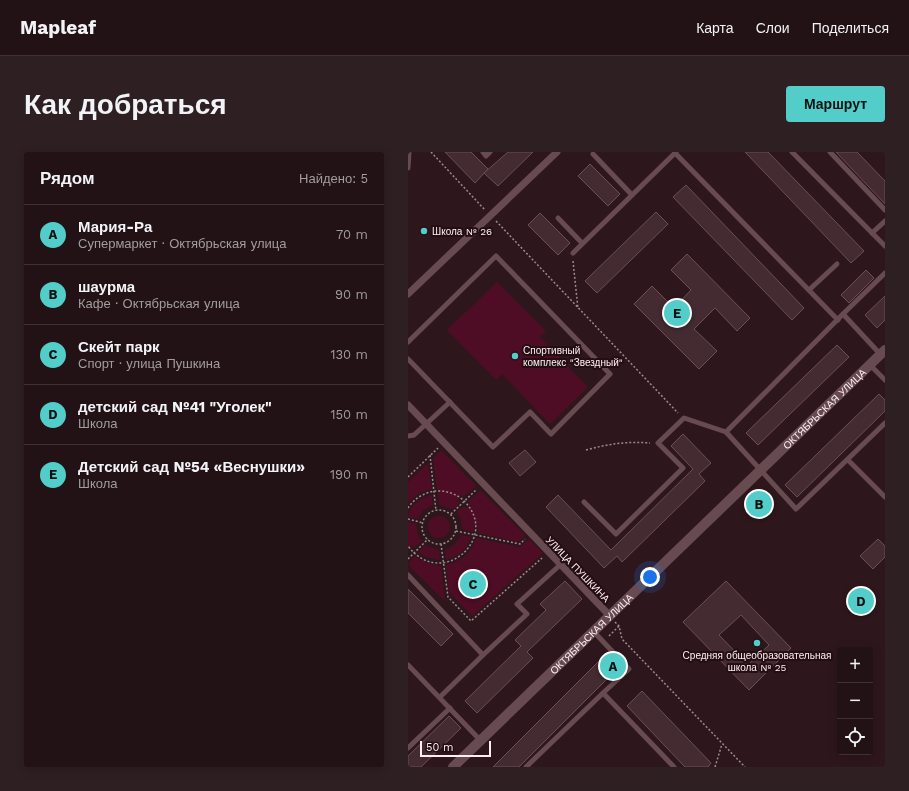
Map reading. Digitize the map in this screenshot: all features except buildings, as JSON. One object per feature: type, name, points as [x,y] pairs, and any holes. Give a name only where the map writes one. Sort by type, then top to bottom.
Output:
[{"type":"street","points":[[408,294],[557,152]]},
{"type":"street","name":"ОКТЯБРЬСКАЯ УЛИЦА","points":[[453,767],[883,353]]},
{"type":"street","name":"УЛИЦА ПУШКИНА","points":[[408,405],[610,616]]},
{"type":"lane","points":[[408,168],[410,152]]},
{"type":"lane","points":[[483,152],[486,156],[490,152]]},
{"type":"lane","points":[[792,152],[885,246]]},
{"type":"lane","points":[[830,152],[885,210]]},
{"type":"lane","points":[[572,253],[675,153],[838,320]]},
{"type":"lane","points":[[593,154],[632,195]]},
{"type":"lane","points":[[558,218],[582,243]]},
{"type":"lane","points":[[872,233],[885,220]]},
{"type":"lane","points":[[408,342],[496,256],[610,374],[551,434],[530,412],[493,447],[408,359]]},
{"type":"lane","points":[[809,290],[837,264]]},
{"type":"lane","points":[[726,432],[885,273]]},
{"type":"lane","points":[[843,314],[883,353]]},
{"type":"lane","points":[[870,365],[885,380]]},
{"type":"lane","points":[[408,436],[414,435],[427,425],[450,402]]},
{"type":"lane","points":[[584,502],[616,534],[683,468],[658,443],[684,418],[726,432],[796,509],[885,423]]},
{"type":"lane","points":[[848,460],[885,496]]},
{"type":"lane","points":[[440,697],[527,614],[517,604],[560,565]]},
{"type":"lane","points":[[408,576],[483,656]]},
{"type":"lane","points":[[526,767],[629,669],[594,632]]},
{"type":"lane","points":[[408,665],[481,740]]},
{"type":"lane","points":[[603,693],[674,767]]},
{"type":"lane","points":[[408,748],[450,708]]},
{"type":"path","points":[[431,152],[578,309],[684,418]]},
{"type":"path","points":[[572,253],[578,309]]},
{"type":"path","points":[[408,477],[443,442]]},
{"type":"path","points":[[586,450],[627,442],[658,443]]},
{"type":"path","points":[[430,455],[436,511]]},
{"type":"path","points":[[450,515],[482,483]]},
{"type":"path","points":[[408,508],[420,496],[434,491],[452,494],[464,501],[473,515],[474,535],[470,546],[462,555],[452,561],[444,563],[430,562],[414,553],[408,546]]},
{"type":"path","points":[[436,511],[445,512],[450,515],[456,525],[455,531],[450,540],[441,544],[428,540],[424,534],[423,523],[429,514],[436,511]]},
{"type":"path","points":[[408,519],[423,523]]},
{"type":"path","points":[[455,531],[520,544],[530,533]]},
{"type":"path","points":[[408,558],[428,540]]},
{"type":"path","points":[[441,544],[448,597],[471,621],[548,552]]},
{"type":"path","name":"УЛИЦА ПУШКИНА","points":[[610,616],[619,626],[622,639],[745,767]]},
{"type":"path","points":[[603,642],[619,626]]},
{"type":"path","points":[[715,767],[722,743]]},
{"type":"shaded area","name":"Спортивный комплекс \"Звездный\"","points":[[497,282],[546,331],[540,337],[588,387],[550,424],[502,374],[496,380],[447,330]]},
{"type":"shaded area","points":[[441,450],[476,486],[463,497],[460,495],[457,501],[461,502],[453,509],[439,505],[433,459]]},
{"type":"shaded area","points":[[428,463],[432,489],[419,493],[408,503],[408,482]]},
{"type":"shaded area","points":[[480,490],[525,535],[519,542],[478,533],[478,526],[474,527],[473,532],[462,529],[461,519],[457,512],[464,506],[466,508],[471,506],[468,502]]},
{"type":"shaded area","points":[[432,495],[433,505],[423,510],[418,519],[408,517],[413,505]]},
{"type":"shaded area","points":[[439,516],[447,519],[450,527],[447,535],[439,538],[431,535],[428,527],[431,519]]},
{"type":"shaded area","points":[[408,522],[416,524],[418,535],[422,541],[414,548],[412,545],[408,547]]},
{"type":"shaded area","points":[[461,535],[471,537],[467,545],[459,554],[446,560],[445,550],[454,545]]},
{"type":"shaded area","points":[[476,538],[520,547],[529,539],[543,553],[472,616],[449,592],[446,565],[451,564],[465,556],[472,548]]},
{"type":"shaded area","points":[[425,545],[439,550],[440,560],[426,557],[418,552]]},
{"type":"shaded area","points":[[414,556],[427,563],[441,566],[445,601],[408,565]]},
{"type":"place","name":"Школа № 26","points":[[424,231]]},
{"type":"place","name":"Детский сад №54 «Веснушки»","points":[[677,313]]},
{"type":"place","name":"Спортивный комплекс \"Звездный\"","points":[[515,356]]},
{"type":"place","name":"шаурма","points":[[759,504]]},
{"type":"place","name":"Скейт парк","points":[[473,584]]},
{"type":"place","name":"детский сад №41 \"Уголек\"","points":[[861,601]]},
{"type":"place","name":"Средняя общеобразовательная школа № 25","points":[[757,643]]},
{"type":"place","name":"Мария-Ра","points":[[613,666]]}]
